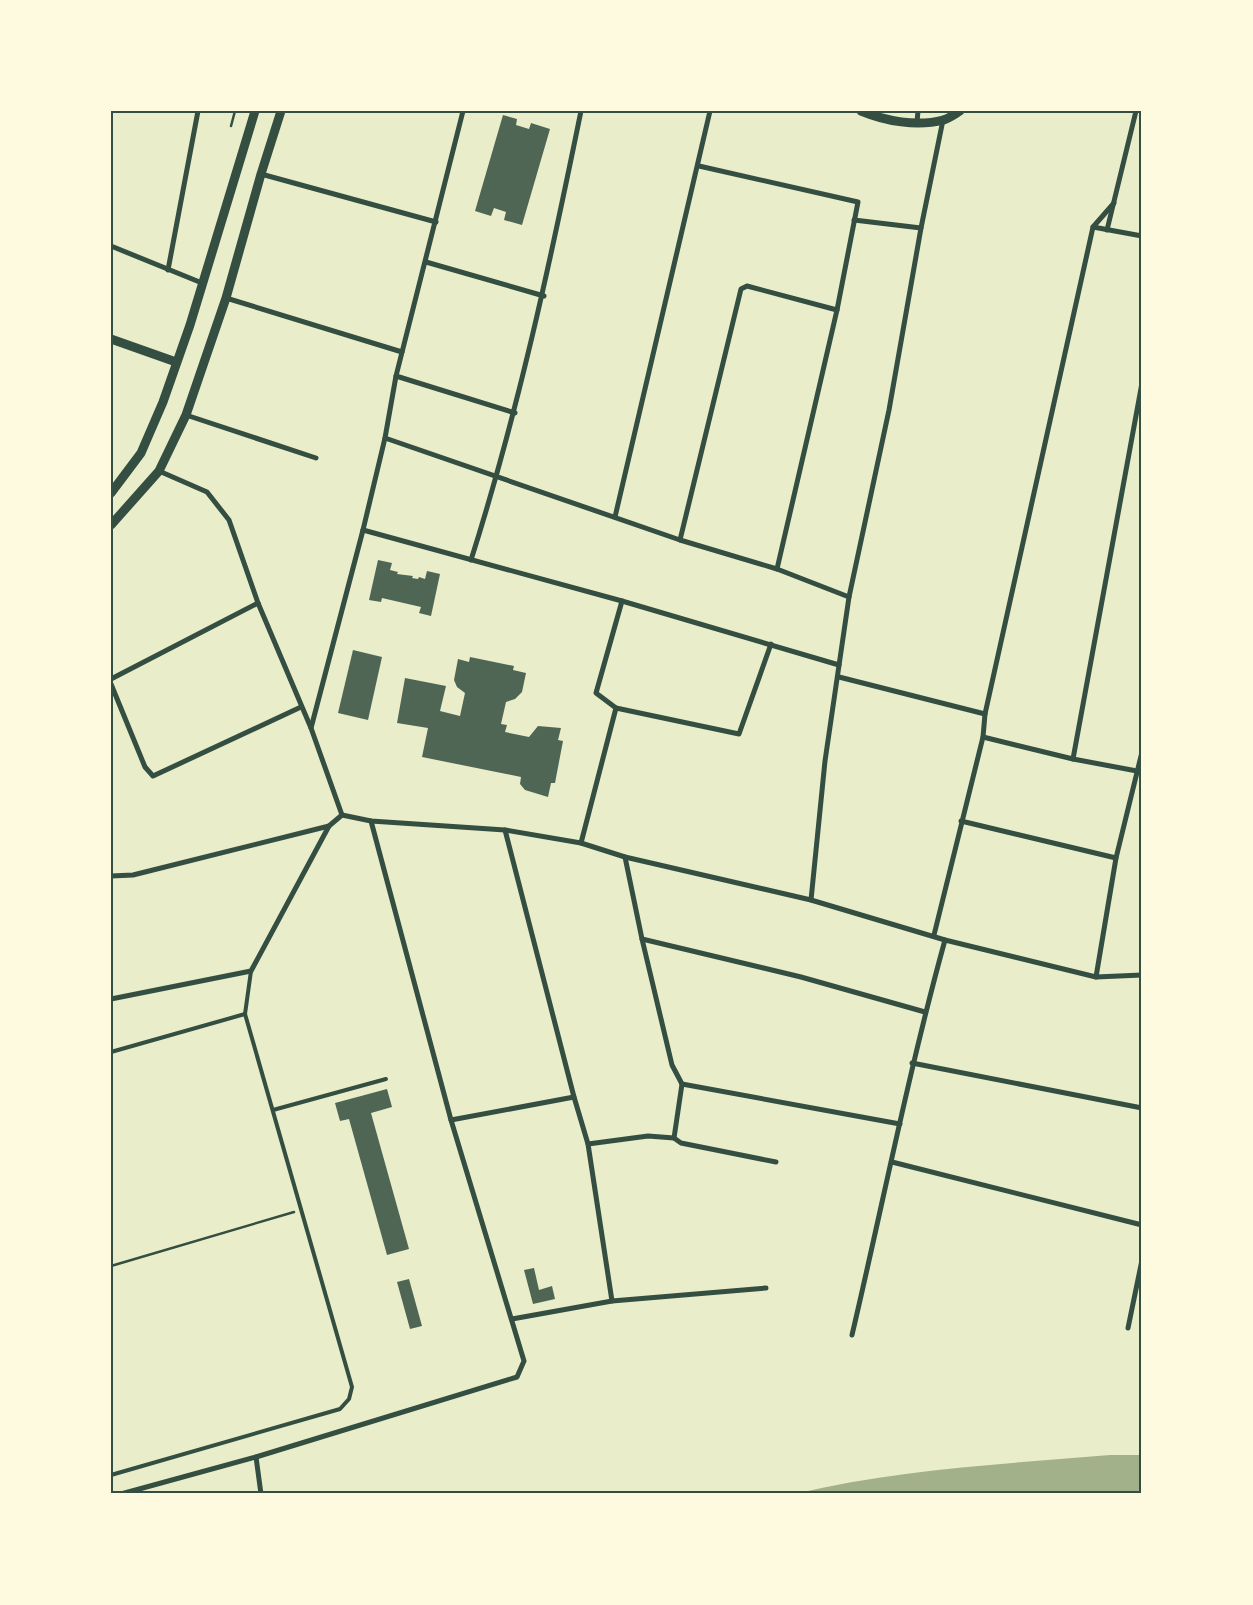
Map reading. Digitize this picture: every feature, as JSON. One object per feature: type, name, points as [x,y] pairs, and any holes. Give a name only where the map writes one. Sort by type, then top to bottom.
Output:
[{"type":"street","points":[[168,270],[198,111]]},
{"type":"street","points":[[111,493],[141,453],[163,402],[190,325],[255,111]]},
{"type":"street","points":[[111,525],[159,471],[186,415],[226,298],[281,111]]},
{"type":"street","points":[[311,728],[363,530],[385,438],[396,376],[464,111]]},
{"type":"street","points":[[471,560],[498,477],[544,296],[582,111]]},
{"type":"street","points":[[615,517],[699,166],[710,111]]},
{"type":"street","points":[[861,111],[884,119],[917,122],[943,120],[960,111]]},
{"type":"street","points":[[917,122],[918,111]]},
{"type":"street","points":[[1107,230],[1136,111]]},
{"type":"street","points":[[811,900],[825,761],[850,597],[889,410],[921,228],[943,120]]},
{"type":"street","points":[[699,166],[858,202],[837,310],[777,569]]},
{"type":"street","points":[[261,174],[436,222]]},
{"type":"street","points":[[934,935],[983,737],[985,714],[1092,227],[1114,203]]},
{"type":"street","points":[[854,220],[921,228]]},
{"type":"street","points":[[1092,227],[1142,236]]},
{"type":"street","points":[[111,246],[202,283]]},
{"type":"street","points":[[426,262],[544,296]]},
{"type":"street","points":[[680,540],[741,289],[747,286],[837,310]]},
{"type":"street","points":[[226,298],[402,352]]},
{"type":"street","points":[[111,339],[176,362]]},
{"type":"street","points":[[396,376],[515,413]]},
{"type":"street","points":[[1073,759],[1142,384]]},
{"type":"street","points":[[186,415],[316,458]]},
{"type":"street","points":[[385,438],[680,540],[777,569],[850,597]]},
{"type":"street","points":[[159,471],[207,492],[218,505],[237,538],[258,603],[311,728],[342,815]]},
{"type":"street","points":[[363,530],[622,601],[839,665]]},
{"type":"street","points":[[622,601],[596,693],[616,708],[739,734],[770,644]]},
{"type":"street","points":[[111,679],[258,603]]},
{"type":"street","points":[[839,677],[985,714]]},
{"type":"street","points":[[111,684],[145,767],[153,776],[301,707]]},
{"type":"street","points":[[581,843],[616,708]]},
{"type":"street","points":[[983,737],[1073,759],[1137,771]]},
{"type":"street","points":[[1096,977],[1116,858],[1142,752]]},
{"type":"street","points":[[342,815],[371,821],[505,830],[581,843],[625,857],[811,900],[934,935],[945,940],[1096,977],[1142,975]]},
{"type":"street","points":[[111,999],[250,971],[329,826],[342,815]]},
{"type":"street","points":[[122,1494],[256,1457],[517,1377],[524,1361],[451,1120],[371,821]]},
{"type":"street","points":[[961,821],[1116,858]]},
{"type":"street","points":[[111,876],[133,875],[329,826]]},
{"type":"street","points":[[505,830],[574,1097],[588,1144],[612,1301]]},
{"type":"street","points":[[625,857],[672,1065],[682,1084],[674,1138]]},
{"type":"street","points":[[642,939],[801,977],[925,1012]]},
{"type":"street","points":[[852,1335],[892,1162],[912,1063],[945,940]]},
{"type":"street","points":[[912,1063],[1142,1108]]},
{"type":"street","points":[[682,1084],[900,1124]]},
{"type":"street","points":[[451,1120],[574,1097]]},
{"type":"street","points":[[588,1144],[648,1136],[674,1138],[681,1143],[776,1162]]},
{"type":"street","points":[[892,1162],[1142,1225]]},
{"type":"street","points":[[1128,1328],[1142,1260]]},
{"type":"street","points":[[512,1319],[612,1301],[766,1288]]},
{"type":"street","points":[[256,1457],[261,1494]]},
{"type":"street","points":[[145,1488],[146,1494]]},
{"type":"lane","points":[[111,1475],[340,1408],[348,1399],[352,1387],[303,1210],[245,1014],[250,971]]},
{"type":"lane","points":[[111,1052],[245,1014]]},
{"type":"lane","points":[[273,1110],[386,1079]]},
{"type":"path","points":[[231,126],[234,111]]},
{"type":"path","points":[[111,1266],[303,1210]]},
{"type":"shaded area","points":[[1110,1455],[1142,1455],[1142,1494],[794,1494],[912,1473]]},
{"type":"building","points":[[503,115],[517,119],[516,125],[529,129],[531,123],[550,129],[522,225],[504,220],[506,212],[494,208],[491,216],[475,211]]},
{"type":"building","points":[[378,560],[392,563],[390,570],[398,572],[397,574],[413,576],[412,578],[418,579],[419,577],[425,579],[427,571],[440,574],[431,616],[419,613],[421,607],[382,598],[381,602],[369,600]]},
{"type":"building","points":[[353,650],[382,657],[368,720],[338,713]]},
{"type":"building","points":[[470,657],[514,666],[513,670],[526,673],[522,692],[515,699],[506,702],[501,724],[507,725],[505,732],[529,737],[538,726],[561,728],[558,740],[563,741],[555,783],[551,783],[548,797],[525,790],[520,784],[521,777],[422,757],[428,728],[397,723],[405,678],[446,686],[440,711],[460,716],[465,693],[457,687],[454,680],[458,659],[469,662]]},
{"type":"building","points":[[387,1089],[392,1107],[371,1113],[409,1249],[387,1255],[349,1119],[340,1121],[335,1103]]},
{"type":"building","points":[[534,1268],[539,1290],[552,1286],[555,1299],[533,1304],[524,1270]]},
{"type":"building","points":[[409,1279],[422,1326],[410,1329],[397,1282]]}]
